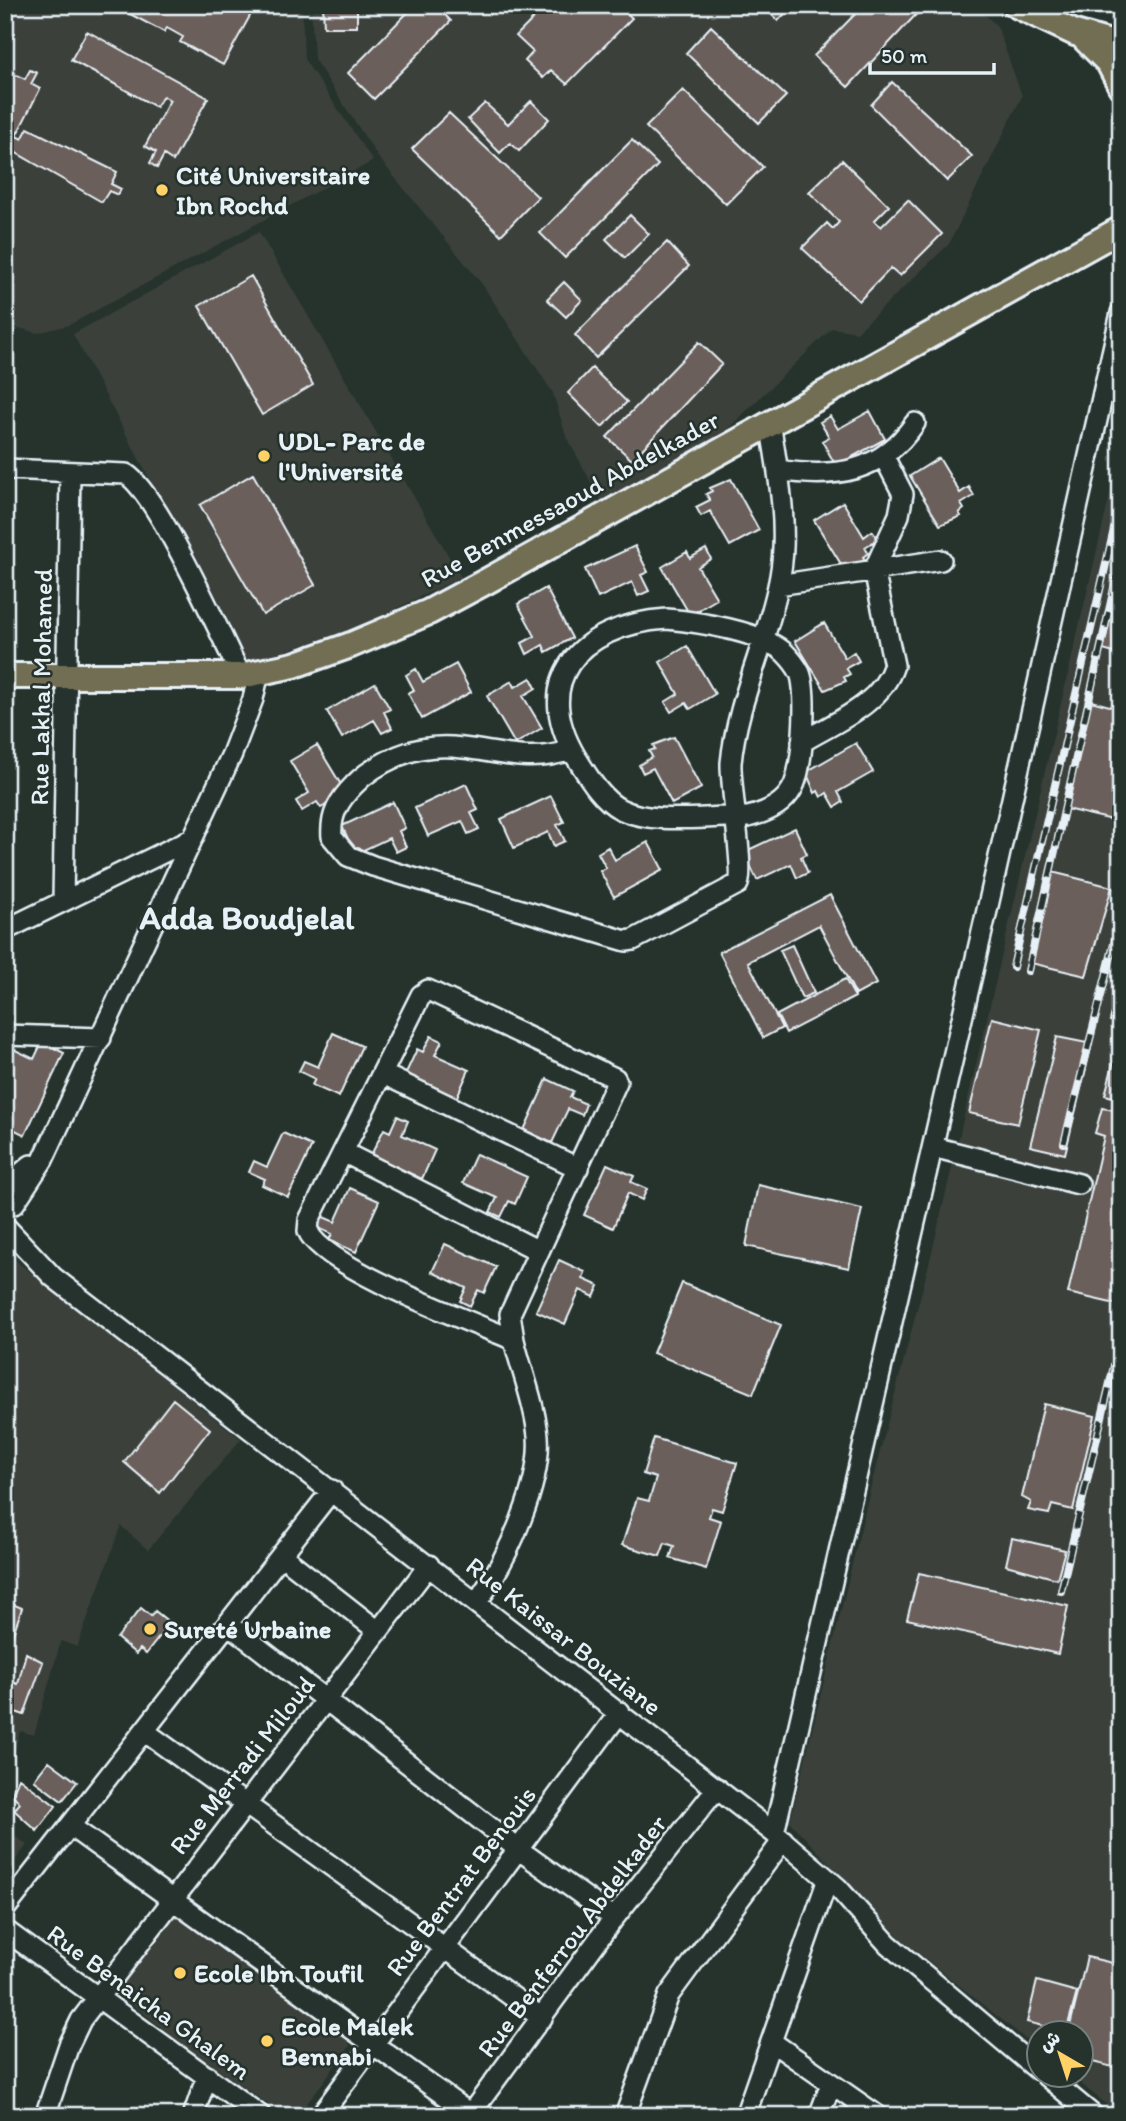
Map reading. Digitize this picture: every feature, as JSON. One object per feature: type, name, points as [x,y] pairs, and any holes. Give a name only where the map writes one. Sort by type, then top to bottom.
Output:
[{"type":"main road","points":[[1016,5],[1094,45],[1109,63],[1121,86]]},
{"type":"main road","points":[[1075,33],[1121,46]]},
{"type":"main road","name":"Rue Benmessaoud Abdelkader","points":[[5,676],[250,674],[316,658],[429,612],[1121,229]]},
{"type":"street","points":[[625,2116],[669,1995],[779,1837],[1121,313]]},
{"type":"street","points":[[571,750],[543,757],[517,758],[454,745],[415,749],[373,769],[355,783],[334,813],[332,837],[341,851],[373,866],[630,941],[740,882],[732,763],[738,726],[778,585],[784,542],[778,470],[770,422]]},
{"type":"street","points":[[778,470],[829,474],[859,468],[884,457],[902,442],[915,423]]},
{"type":"street","points":[[802,742],[878,694],[889,680],[894,665],[874,570],[899,514],[903,494],[884,457]]},
{"type":"street","points":[[5,469],[126,474],[142,487],[250,674],[250,708],[232,754],[43,1160],[8,1206]]},
{"type":"street","name":"Rue Lakhal Mohamed","points":[[63,901],[71,473]]},
{"type":"street","points":[[778,585],[941,560]]},
{"type":"street","points":[[667,619],[690,621],[763,639],[783,651],[801,675],[802,742],[798,775],[792,790],[764,813],[650,817],[622,810],[592,782],[562,732],[560,680],[568,663],[602,636],[630,624],[667,619]]},
{"type":"street","points":[[5,930],[193,838]]},
{"type":"street","points":[[477,1602],[490,1584],[533,1489],[539,1456],[537,1429],[510,1314],[616,1089],[615,1078],[431,989],[421,995],[307,1228],[312,1238],[368,1276],[514,1340]]},
{"type":"street","points":[[5,1035],[100,1038]]},
{"type":"street","points":[[383,1074],[578,1168]]},
{"type":"street","points":[[933,1147],[1079,1184]]},
{"type":"street","points":[[343,1152],[539,1251]]},
{"type":"street","name":"Rue Kaissar Bouziane","points":[[8,1206],[40,1264],[779,1837],[828,1879],[888,1944],[1024,2058]]},
{"type":"street","points":[[5,1909],[332,1490]]},
{"type":"street","points":[[281,1555],[378,1631]]},
{"type":"street","name":"Rue Merradi Miloud","points":[[45,2116],[69,2045],[98,1997],[429,1565]]},
{"type":"street","points":[[228,1624],[518,1849],[614,1918]]},
{"type":"street","name":"Rue Bentrat Benouis","points":[[320,2116],[620,1712]]},
{"type":"street","points":[[144,1731],[542,2018]]},
{"type":"street","name":"Rue Benferrou Abdelkader","points":[[471,2115],[614,1918],[718,1788]]},
{"type":"street","points":[[70,1826],[471,2115]]},
{"type":"street","points":[[745,2116],[828,1879]]},
{"type":"street","name":"Rue Benaicha Ghalem","points":[[5,1930],[261,2116]]},
{"type":"street","points":[[772,2042],[878,2116]]},
{"type":"street","points":[[193,2116],[207,2077]]},
{"type":"street","points":[[819,2116],[831,2084]]},
{"type":"street","points":[[1063,2090],[1094,2116]]},
{"type":"shaded area","name":"Cité Universitaire Ibn Rochd","points":[[5,5],[302,5],[304,59],[373,161],[69,325],[37,333],[23,329],[5,330]]},
{"type":"shaded area","points":[[311,5],[975,5],[997,26],[1022,96],[949,244],[857,332],[832,328],[711,445],[603,504],[566,436],[553,393],[482,284],[378,157],[314,59]]},
{"type":"shaded area","name":"UDL- Parc de l'Université","points":[[259,232],[461,577],[356,628],[247,663],[73,334]]},
{"type":"shaded area","points":[[1121,448],[1121,2116],[1088,2090],[1094,2090],[1094,2020],[1024,2020],[1024,2038],[900,1938],[790,1822],[872,1482],[932,1252]]},
{"type":"shaded area","points":[[5,1252],[241,1439],[148,1550],[121,1526],[77,1647],[61,1641],[34,1735],[20,1731],[5,1785]]},
{"type":"shaded area","points":[[5,1828],[27,1845],[5,1873]]},
{"type":"shaded area","name":"Ecole Malek Bennabi","points":[[180,1915],[347,2037],[350,2046],[299,2114],[285,2116],[182,2044],[119,1994],[116,1984],[166,1917]]},
{"type":"building","points":[[113,5],[256,5],[223,65],[180,42],[183,37],[167,28],[164,32]]},
{"type":"building","points":[[323,5],[357,5],[357,27],[324,27]]},
{"type":"building","points":[[415,5],[435,5],[451,21],[374,99],[348,73]]},
{"type":"building","points":[[547,5],[619,5],[632,18],[567,84],[551,70],[543,78],[525,61],[533,52],[516,36]]},
{"type":"building","points":[[762,5],[793,5],[778,21]]},
{"type":"building","points":[[864,5],[925,5],[848,87],[814,56]]},
{"type":"building","points":[[711,26],[786,96],[759,123],[686,53]]},
{"type":"building","points":[[87,31],[208,98],[173,161],[164,155],[157,168],[150,163],[156,152],[145,146],[170,100],[163,96],[156,107],[71,60]]},
{"type":"building","points":[[30,70],[37,73],[31,84],[40,89],[16,136],[22,139],[28,128],[117,172],[111,184],[121,189],[118,195],[109,191],[102,202],[11,150],[5,153],[5,90],[14,74],[25,79]]},
{"type":"building","points":[[892,82],[972,156],[947,181],[871,105]]},
{"type":"building","points":[[683,90],[763,167],[726,204],[646,127]]},
{"type":"building","points":[[531,101],[549,119],[519,151],[510,143],[500,153],[468,119],[485,103],[508,124]]},
{"type":"building","points":[[449,113],[538,197],[501,235],[412,149]]},
{"type":"building","points":[[632,140],[658,165],[565,258],[540,233]]},
{"type":"building","points":[[842,160],[889,206],[874,221],[881,227],[908,200],[942,234],[900,276],[891,268],[859,301],[802,248],[827,223],[833,229],[839,222],[809,192]]},
{"type":"building","points":[[630,215],[649,234],[625,258],[606,239]]},
{"type":"building","points":[[667,242],[689,266],[596,358],[575,335]]},
{"type":"building","points":[[251,276],[313,385],[262,415],[199,306]]},
{"type":"building","points":[[564,282],[582,300],[566,317],[547,299]]},
{"type":"building","points":[[699,342],[722,364],[632,460],[607,437]]},
{"type":"building","points":[[592,368],[627,402],[602,427],[568,393]]},
{"type":"building","points":[[870,411],[885,439],[836,466],[822,441],[829,437],[820,422],[830,416],[838,429]]},
{"type":"building","points":[[939,458],[960,493],[969,487],[974,496],[961,504],[964,509],[959,513],[961,516],[940,525],[910,476]]},
{"type":"building","points":[[253,474],[315,585],[263,615],[200,505]]},
{"type":"building","points":[[731,479],[759,530],[730,546],[710,511],[701,516],[696,507],[710,500],[706,494],[712,491],[710,488]]},
{"type":"building","points":[[843,502],[864,537],[872,531],[878,539],[865,547],[868,553],[863,557],[865,560],[844,569],[814,520]]},
{"type":"building","points":[[635,546],[648,572],[641,575],[649,591],[638,596],[632,582],[598,598],[585,569]]},
{"type":"building","points":[[706,549],[711,559],[698,567],[717,599],[690,615],[662,567],[687,552],[690,558]]},
{"type":"building","points":[[1121,571],[1121,655],[1103,650]]},
{"type":"building","points":[[546,588],[572,638],[546,652],[543,645],[527,654],[522,643],[535,636],[518,604]]},
{"type":"building","points":[[824,623],[845,658],[854,652],[859,661],[846,668],[850,674],[844,677],[846,681],[825,690],[795,641]]},
{"type":"building","points":[[687,646],[715,694],[690,709],[686,703],[671,712],[665,702],[678,694],[660,662]]},
{"type":"building","points":[[456,664],[471,692],[422,719],[408,693],[414,690],[406,675],[416,669],[423,682]]},
{"type":"building","points":[[531,678],[536,688],[523,696],[542,728],[515,744],[487,696],[512,681],[515,687]]},
{"type":"building","points":[[375,683],[390,709],[384,712],[392,728],[382,733],[374,720],[342,738],[327,711]]},
{"type":"building","points":[[1091,701],[1121,709],[1121,822],[1066,809]]},
{"type":"building","points":[[674,737],[701,788],[672,804],[653,768],[643,773],[639,765],[652,757],[649,751],[655,749],[653,745]]},
{"type":"building","points":[[856,743],[873,772],[838,792],[843,802],[835,807],[827,793],[821,797],[818,791],[815,793],[806,772]]},
{"type":"building","points":[[317,745],[346,793],[321,808],[317,802],[302,811],[296,801],[309,793],[290,761]]},
{"type":"building","points":[[466,784],[478,810],[471,813],[479,829],[468,834],[462,821],[428,836],[415,808]]},
{"type":"building","points":[[551,796],[564,822],[557,825],[565,841],[554,846],[548,832],[514,848],[501,819]]},
{"type":"building","points":[[393,802],[405,828],[399,831],[406,847],[396,852],[389,838],[355,854],[342,826]]},
{"type":"building","points":[[795,828],[807,854],[801,857],[808,873],[797,878],[791,864],[757,880],[744,852]]},
{"type":"building","points":[[648,842],[663,870],[614,897],[600,871],[606,868],[598,853],[608,847],[615,860]]},
{"type":"building","points":[[1052,872],[1112,887],[1086,976],[1031,963]]},
{"type":"building","points":[[830,895],[876,984],[856,995],[819,925],[748,962],[782,1028],[763,1038],[719,952]]},
{"type":"building","points":[[792,945],[814,993],[802,998],[780,950]]},
{"type":"building","points":[[1121,976],[1121,1023],[1110,1021]]},
{"type":"building","points":[[845,979],[855,997],[786,1033],[777,1015]]},
{"type":"building","points":[[992,1018],[1041,1030],[1018,1124],[969,1113]]},
{"type":"building","points":[[333,1033],[362,1046],[339,1097],[312,1085],[315,1079],[299,1071],[304,1061],[318,1067]]},
{"type":"building","points":[[431,1036],[442,1041],[435,1055],[469,1070],[456,1099],[405,1075],[417,1049],[423,1052]]},
{"type":"building","points":[[1057,1037],[1092,1044],[1065,1154],[1030,1146]]},
{"type":"building","points":[[42,1042],[64,1053],[25,1135],[5,1125],[5,1045],[34,1059]]},
{"type":"building","points":[[1117,1049],[1121,1049],[1121,1099],[1105,1095]]},
{"type":"building","points":[[547,1079],[573,1091],[570,1097],[586,1104],[582,1115],[568,1109],[552,1143],[524,1130]]},
{"type":"building","points":[[1102,1108],[1121,1111],[1120,1305],[1068,1293],[1104,1136],[1095,1133]]},
{"type":"building","points":[[397,1116],[408,1121],[402,1135],[435,1150],[422,1179],[371,1155],[384,1129],[390,1132]]},
{"type":"building","points":[[283,1133],[312,1146],[288,1197],[262,1185],[265,1179],[249,1172],[254,1161],[267,1167]]},
{"type":"building","points":[[476,1154],[527,1177],[515,1204],[509,1201],[501,1217],[490,1212],[497,1198],[463,1183]]},
{"type":"building","points":[[607,1164],[634,1176],[631,1182],[647,1189],[642,1200],[628,1193],[613,1228],[584,1215]]},
{"type":"building","points":[[758,1185],[862,1209],[849,1268],[746,1246]]},
{"type":"building","points":[[350,1188],[379,1201],[356,1252],[329,1240],[332,1234],[316,1227],[321,1216],[335,1222]]},
{"type":"building","points":[[445,1244],[496,1267],[484,1293],[478,1290],[470,1306],[460,1301],[466,1288],[432,1272]]},
{"type":"building","points":[[559,1260],[585,1272],[583,1279],[599,1286],[594,1297],[580,1290],[565,1324],[536,1311]]},
{"type":"building","points":[[682,1283],[781,1325],[753,1394],[653,1353]]},
{"type":"building","points":[[173,1399],[210,1429],[160,1493],[124,1462]]},
{"type":"building","points":[[1044,1404],[1095,1416],[1073,1510],[1052,1505],[1049,1514],[1028,1510],[1031,1502],[1022,1497]]},
{"type":"building","points":[[654,1438],[737,1463],[722,1511],[712,1508],[709,1517],[721,1521],[706,1569],[670,1558],[674,1546],[665,1543],[660,1556],[622,1545],[637,1498],[649,1501],[656,1478],[643,1474]]},
{"type":"building","points":[[5,1476],[14,1479],[5,1502]]},
{"type":"building","points":[[1012,1538],[1065,1550],[1057,1579],[1006,1565]]},
{"type":"building","points":[[919,1573],[1068,1606],[1058,1654],[907,1619]]},
{"type":"building","points":[[5,1601],[22,1608],[12,1637],[5,1634]]},
{"type":"building","points":[[141,1608],[151,1616],[155,1611],[170,1623],[146,1654],[140,1649],[136,1654],[117,1638]]},
{"type":"building","points":[[26,1653],[43,1662],[24,1715],[13,1711],[9,1721],[5,1719],[5,1693],[9,1695],[12,1682],[18,1684]]},
{"type":"building","points":[[49,1761],[77,1782],[62,1801],[34,1780]]},
{"type":"building","points":[[19,1778],[56,1806],[37,1831],[14,1810],[20,1803],[12,1794]]},
{"type":"building","points":[[1087,1957],[1121,1965],[1121,2069],[1094,2062],[1094,2020],[1071,2020]]},
{"type":"building","points":[[1037,1981],[1077,1992],[1069,2020],[1027,2020]]},
{"type":"railway","points":[[1013,967],[1121,499]]},
{"type":"railway","points":[[1028,971],[1121,557]]},
{"type":"railway","points":[[1064,1143],[1121,916]]},
{"type":"railway","points":[[1061,1591],[1121,1336]]},
{"type":"place","name":"Cité Universitaire Ibn Rochd","points":[[162,190]]},
{"type":"place","name":"UDL- Parc de l'Université","points":[[264,456]]},
{"type":"place","name":"Sureté Urbaine","points":[[150,1629]]},
{"type":"place","name":"Ecole Ibn Toufil","points":[[180,1973]]},
{"type":"place","name":"Ecole Malek Bennabi","points":[[267,2041]]},
{"type":"district","name":"Adda Boudjelal","points":[[247,917]]}]
